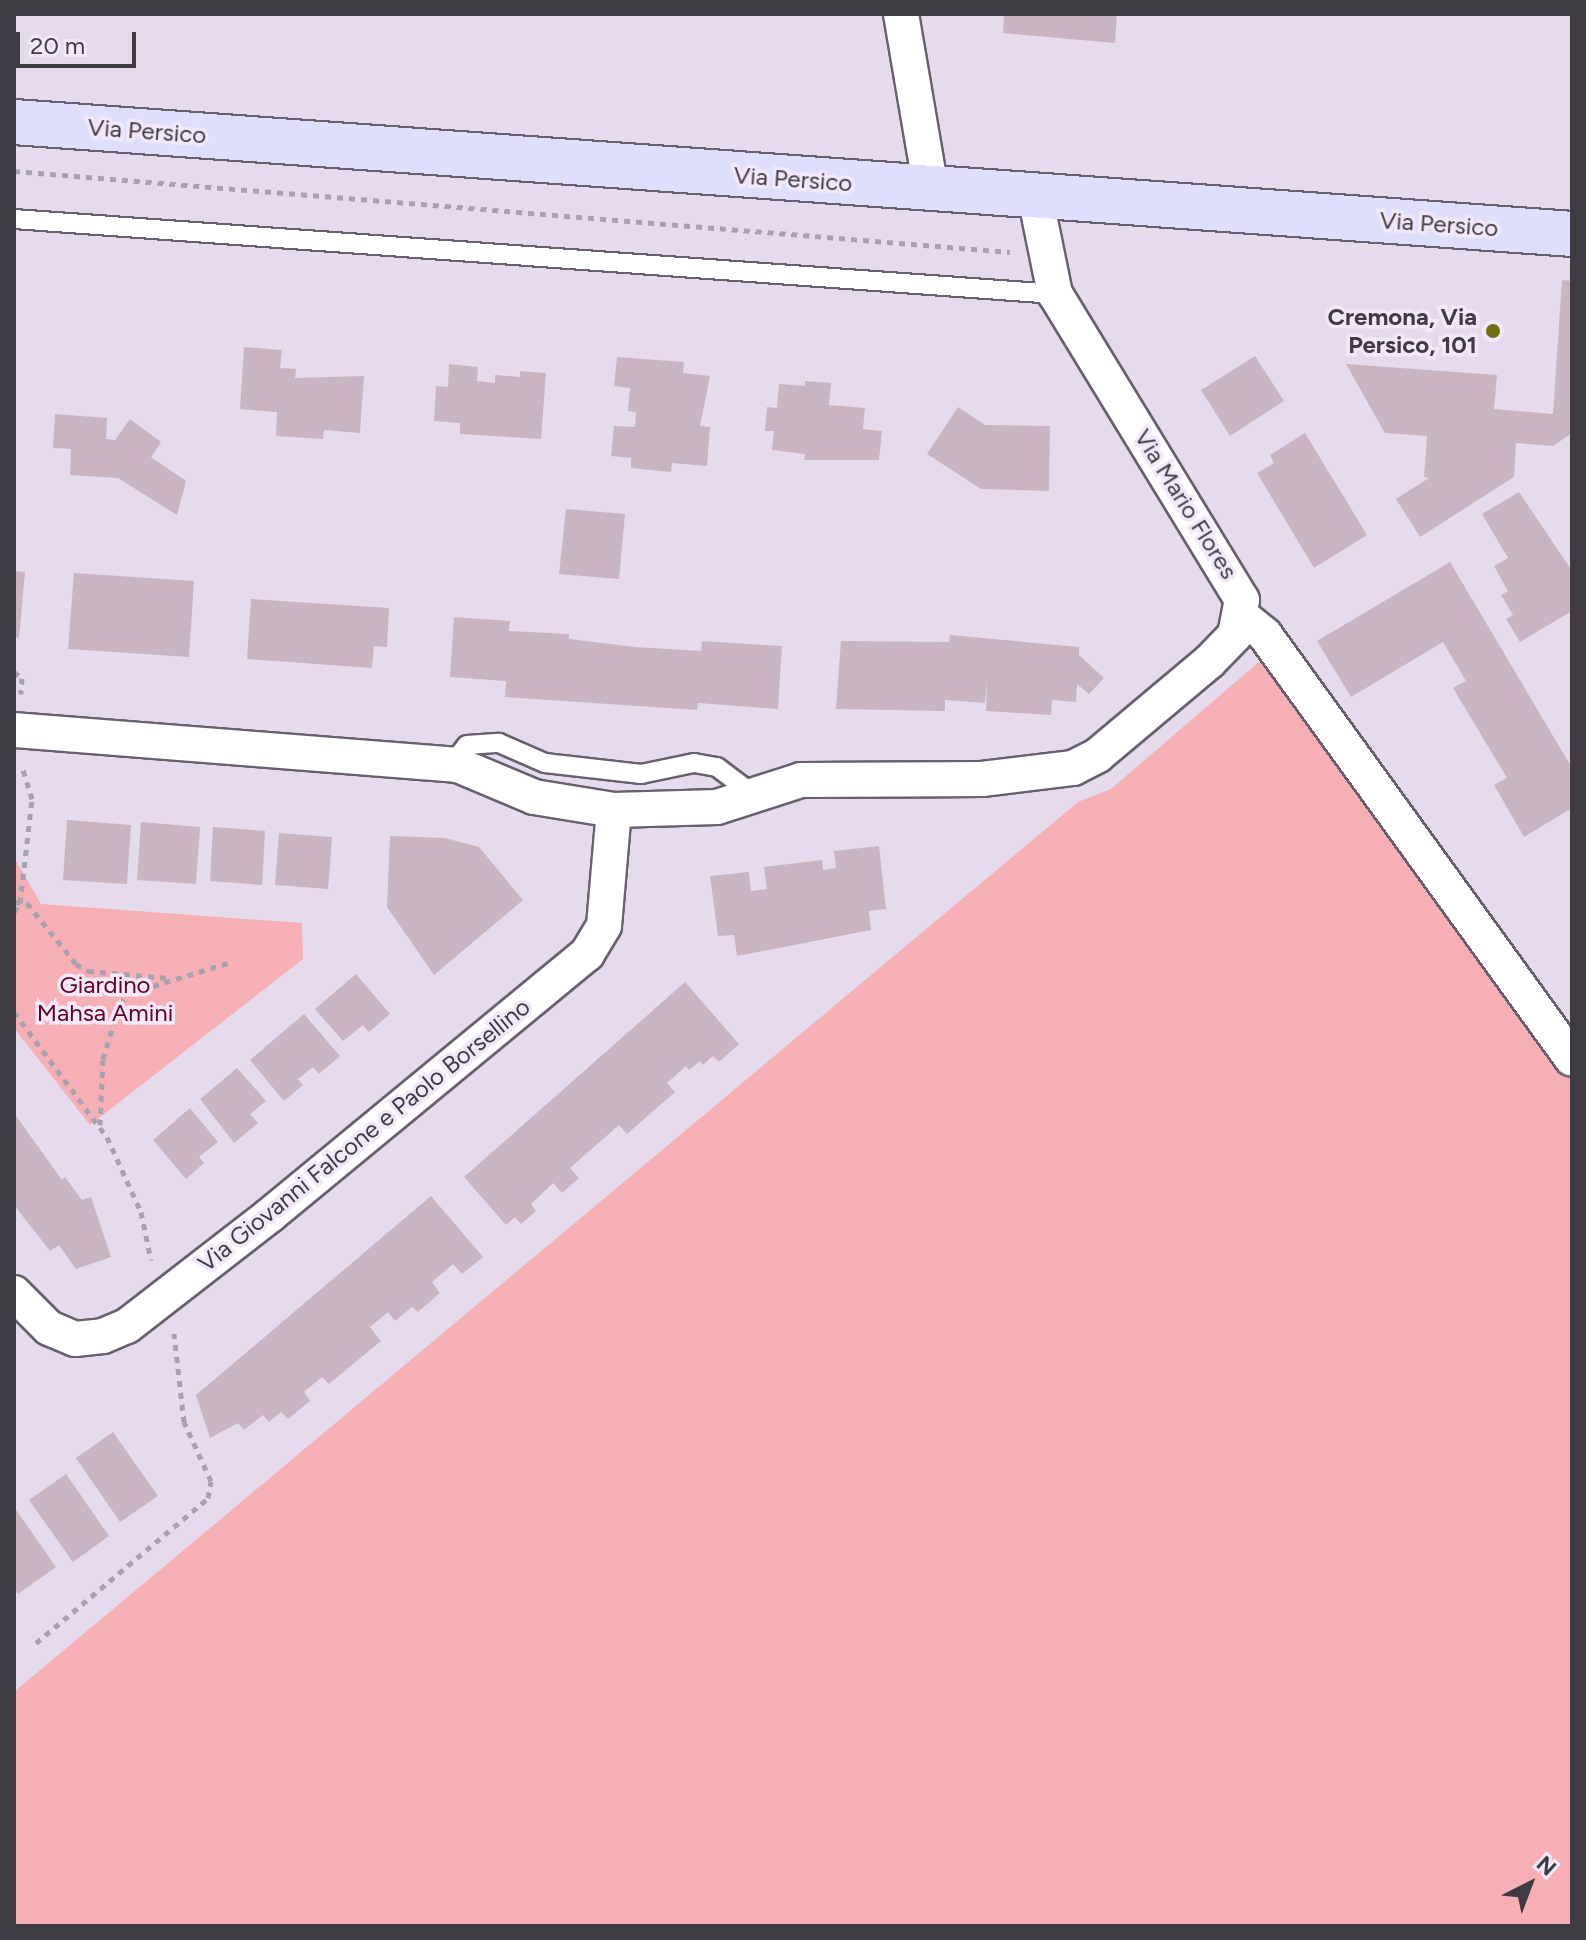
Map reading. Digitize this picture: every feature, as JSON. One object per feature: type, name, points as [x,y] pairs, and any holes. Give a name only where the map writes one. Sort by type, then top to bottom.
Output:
[{"type":"street","points":[[901,14],[931,189]]},
{"type":"street","name":"Via Persico","points":[[14,122],[1572,234]]},
{"type":"street","name":"Via Mario Flores","points":[[1035,196],[1055,294],[1235,582],[1243,617]]},
{"type":"street","points":[[16,730],[452,764],[534,797],[614,810],[717,807],[801,780],[982,779],[1073,768],[1098,755],[1209,662],[1235,635],[1243,617],[1265,635],[1459,908],[1572,1059]]},
{"type":"street","name":"Via Giovanni Falcone e Paolo Borsellino","points":[[14,1293],[49,1328],[75,1339],[127,1326],[172,1291],[587,954],[604,926],[614,810]]},
{"type":"lane","points":[[14,219],[1055,294]]},
{"type":"lane","points":[[452,764],[467,745],[499,743],[545,763],[641,774],[694,763],[717,767],[754,795]]},
{"type":"path","points":[[14,672],[22,678],[16,730],[17,755],[32,799],[14,912]]},
{"type":"path","points":[[17,902],[27,903],[76,964],[88,971],[172,979]]},
{"type":"path","points":[[100,1126],[103,1059],[113,1018],[130,993],[228,963]]},
{"type":"path","points":[[14,1012],[100,1126],[141,1212],[151,1265],[189,1314],[174,1329],[184,1422],[211,1481],[208,1498],[36,1643]]},
{"type":"green space","points":[[1260,661],[1572,1073],[1572,1926],[14,1926],[14,1692],[1078,802],[1111,789]]},
{"type":"green space","name":"Giardino Mahsa Amini","points":[[14,857],[41,904],[302,923],[303,959],[90,1125],[14,1028]]},
{"type":"building","points":[[1004,14],[1117,14],[1115,43],[1003,33]]},
{"type":"building","points":[[1562,280],[1572,281],[1572,433],[1553,446],[1516,443],[1514,477],[1420,537],[1396,499],[1429,478],[1424,477],[1427,436],[1385,433],[1346,364],[1497,375],[1494,409],[1553,414]]},
{"type":"building","points":[[244,347],[282,350],[280,368],[296,369],[295,378],[364,376],[360,433],[324,430],[323,439],[276,436],[277,412],[240,409]]},
{"type":"building","points":[[1255,356],[1284,401],[1230,436],[1201,390]]},
{"type":"building","points":[[617,357],[684,362],[683,373],[710,376],[700,426],[710,427],[707,466],[672,463],[671,472],[631,468],[631,458],[611,456],[614,426],[635,427],[636,412],[628,411],[630,388],[614,386]]},
{"type":"building","points":[[449,364],[478,367],[477,381],[495,383],[495,375],[520,377],[520,371],[546,373],[541,439],[460,434],[460,423],[434,421],[436,386],[448,387]]},
{"type":"building","points":[[805,381],[831,383],[829,405],[865,408],[863,429],[882,431],[879,460],[804,460],[805,454],[772,450],[774,431],[765,431],[767,407],[777,408],[779,384],[805,386]]},
{"type":"building","points":[[958,407],[985,425],[1050,426],[1049,491],[981,489],[927,454]]},
{"type":"building","points":[[55,414],[107,418],[106,439],[115,440],[130,419],[161,442],[151,457],[186,481],[177,515],[118,478],[70,475],[71,449],[53,448]]},
{"type":"building","points":[[1305,433],[1367,535],[1314,568],[1257,473],[1274,463],[1270,455]]},
{"type":"building","points":[[1519,492],[1572,571],[1572,611],[1520,642],[1506,619],[1513,615],[1501,595],[1508,591],[1494,566],[1508,558],[1482,514]]},
{"type":"building","points":[[566,509],[625,514],[619,579],[559,574]]},
{"type":"building","points":[[1450,562],[1572,768],[1572,808],[1524,837],[1494,785],[1507,778],[1453,688],[1466,681],[1443,642],[1351,697],[1317,641]]},
{"type":"building","points":[[14,571],[25,572],[19,638],[14,637]]},
{"type":"building","points":[[74,573],[194,581],[189,657],[68,649]]},
{"type":"building","points":[[251,599],[389,608],[387,647],[374,646],[372,668],[247,659]]},
{"type":"building","points":[[454,617],[510,621],[509,631],[569,634],[569,639],[635,647],[701,651],[702,641],[782,646],[778,709],[698,703],[697,710],[505,697],[506,681],[450,677]]},
{"type":"building","points":[[950,635],[1079,647],[1079,655],[1104,678],[1089,694],[1077,684],[1076,702],[1052,700],[1051,715],[986,711],[987,679],[985,703],[945,700],[945,711],[836,709],[841,641],[949,642]]},
{"type":"building","points":[[67,820],[131,825],[127,884],[63,880]]},
{"type":"building","points":[[141,822],[200,827],[196,884],[137,880]]},
{"type":"building","points":[[213,827],[265,831],[262,885],[210,881]]},
{"type":"building","points":[[279,833],[332,837],[328,889],[275,885]]},
{"type":"building","points":[[390,836],[445,838],[479,847],[523,900],[434,975],[387,907]]},
{"type":"building","points":[[879,846],[886,909],[869,911],[871,930],[737,956],[734,935],[718,936],[710,876],[749,872],[751,891],[767,889],[764,867],[822,860],[823,870],[836,868],[834,851]]},
{"type":"building","points":[[356,974],[390,1014],[369,1032],[363,1025],[343,1041],[315,1009]]},
{"type":"building","points":[[685,982],[739,1044],[719,1062],[713,1056],[703,1065],[700,1061],[689,1070],[686,1066],[667,1083],[675,1092],[627,1134],[619,1125],[570,1168],[579,1178],[562,1193],[553,1183],[531,1204],[536,1211],[521,1224],[515,1217],[506,1225],[464,1177]]},
{"type":"building","points":[[304,1014],[340,1056],[319,1074],[313,1067],[298,1079],[303,1085],[284,1101],[250,1060]]},
{"type":"building","points":[[237,1068],[266,1101],[250,1114],[258,1123],[234,1143],[200,1099]]},
{"type":"building","points":[[190,1108],[218,1142],[199,1157],[204,1163],[186,1179],[153,1140]]},
{"type":"building","points":[[14,1113],[62,1180],[65,1177],[82,1200],[91,1197],[111,1257],[76,1269],[59,1245],[50,1251],[14,1205]]},
{"type":"building","points":[[431,1196],[483,1257],[462,1274],[453,1264],[432,1282],[440,1293],[418,1312],[412,1307],[395,1321],[388,1312],[370,1327],[381,1341],[329,1384],[322,1377],[304,1392],[310,1401],[288,1419],[281,1412],[269,1422],[263,1415],[244,1430],[238,1423],[210,1438],[196,1395]]},
{"type":"building","points":[[113,1432],[158,1496],[120,1522],[76,1458]]},
{"type":"building","points":[[66,1474],[109,1536],[73,1562],[29,1500]]},
{"type":"building","points":[[14,1507],[56,1567],[18,1594],[14,1589]]},
{"type":"place","name":"Cremona, Via Persico, 101","points":[[1493,331]]}]
